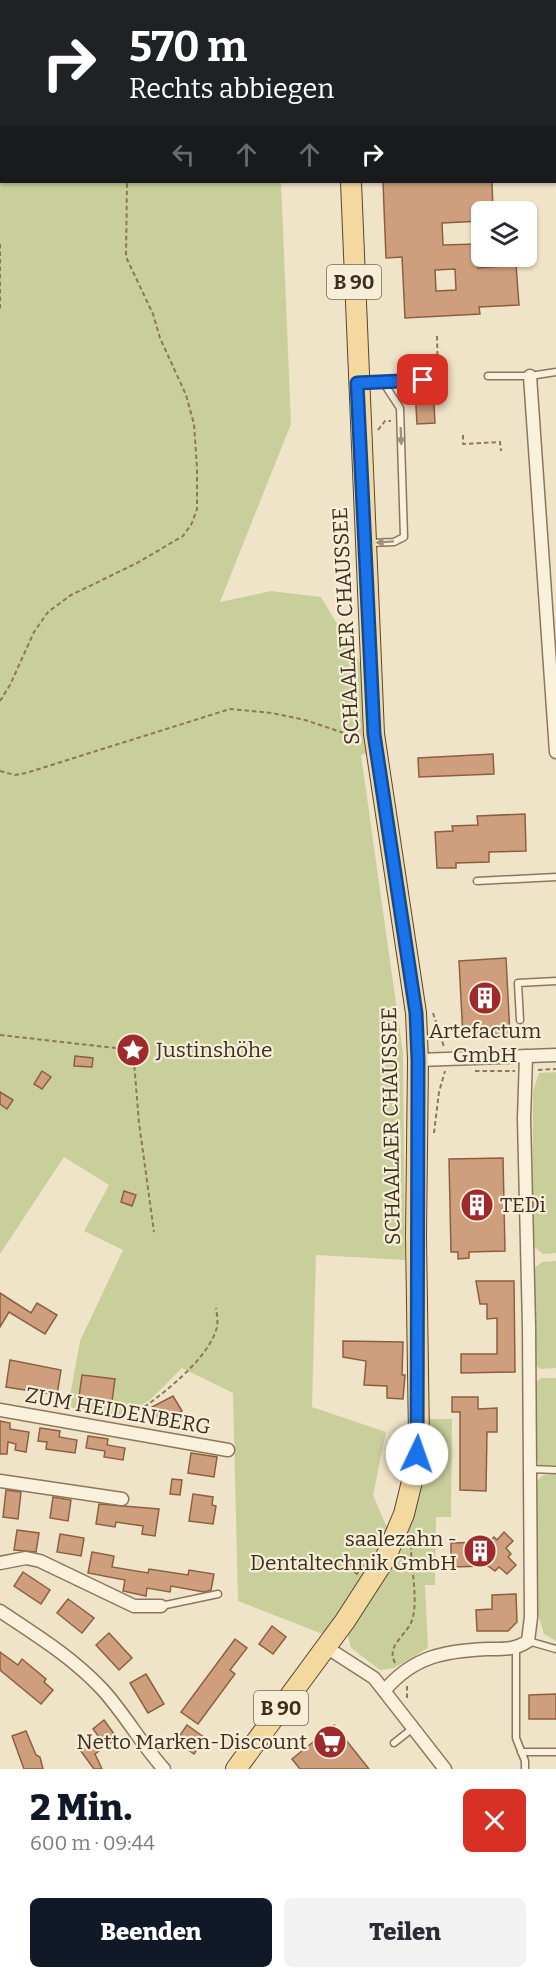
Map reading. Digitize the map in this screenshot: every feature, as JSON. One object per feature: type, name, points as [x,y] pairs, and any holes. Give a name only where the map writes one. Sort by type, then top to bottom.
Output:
[{"type":"main road","name":"SCHAALAER CHAUSSEE","points":[[236,1769],[326,1647],[385,1559],[404,1514],[415,1469],[419,1418],[416,1013],[374,734],[357,383],[351,183]]},
{"type":"street","points":[[530,376],[551,601],[556,752]]},
{"type":"street","points":[[418,1060],[556,1055]]},
{"type":"street","points":[[386,1690],[400,1673],[434,1656],[455,1650],[516,1648],[528,1641],[531,1617],[532,1259],[526,1056]]},
{"type":"street","name":"ZUM HEIDENBERG","points":[[0,1410],[228,1450]]},
{"type":"street","points":[[0,1481],[122,1499]]},
{"type":"street","points":[[0,1563],[26,1558],[40,1561],[134,1606],[161,1606]]},
{"type":"street","points":[[0,1611],[80,1667],[104,1691],[144,1748],[164,1769]]},
{"type":"street","points":[[326,1647],[360,1667],[386,1690],[445,1769]]},
{"type":"lane","points":[[488,376],[530,376],[556,372]]},
{"type":"lane","points":[[357,383],[423,380]]},
{"type":"lane","points":[[366,543],[394,542],[404,537],[400,408],[383,382]]},
{"type":"lane","points":[[477,880],[556,877]]},
{"type":"lane","points":[[520,1020],[518,983],[556,981]]},
{"type":"lane","points":[[530,1470],[556,1470]]},
{"type":"lane","points":[[161,1606],[218,1594]]},
{"type":"lane","points":[[528,1641],[556,1649]]},
{"type":"lane","points":[[516,1648],[516,1738],[525,1761],[525,1769]]},
{"type":"lane","points":[[394,1743],[413,1727]]},
{"type":"lane","points":[[520,1752],[556,1752]]},
{"type":"path","points":[[0,701],[10,685],[34,632],[48,612],[71,595],[137,563],[183,536],[192,523],[197,509],[194,424],[186,395],[160,338],[153,314],[126,258],[127,183]]},
{"type":"path","points":[[0,244],[0,309]]},
{"type":"path","points":[[437,336],[438,379]]},
{"type":"path","points":[[377,432],[385,421],[400,421]]},
{"type":"path","points":[[463,435],[463,444],[500,442],[501,451]]},
{"type":"path","points":[[0,771],[15,775],[26,773],[230,709],[272,713],[305,720],[350,735],[374,734]]},
{"type":"path","points":[[432,1011],[444,1045],[444,1059]]},
{"type":"path","points":[[0,1035],[133,1050],[139,1123],[154,1232]]},
{"type":"path","points":[[468,1072],[556,1069]]},
{"type":"path","points":[[111,1430],[148,1405],[197,1361],[217,1326],[216,1308]]},
{"type":"green space","points":[[0,183],[281,183],[291,424],[220,602],[271,591],[321,597],[361,664],[369,753],[361,755],[403,1053],[405,1260],[316,1255],[312,1407],[386,1432],[373,1495],[389,1532],[359,1588],[325,1635],[238,1601],[233,1393],[182,1368],[151,1399],[122,1417],[68,1407],[80,1341],[123,1250],[84,1231],[109,1185],[64,1157],[0,1254]]},
{"type":"green space","points":[[556,1072],[556,1253],[543,1254],[532,1245],[533,1091],[539,1073]]},
{"type":"green space","points":[[556,1261],[556,1368],[540,1369],[535,1364],[532,1270],[542,1262]]},
{"type":"green space","points":[[541,1378],[556,1378],[556,1465],[539,1465],[536,1458],[535,1383]]},
{"type":"green space","points":[[425,1419],[452,1419],[451,1517],[436,1517],[435,1585],[425,1585],[428,1648],[394,1668],[380,1670],[351,1648],[347,1633],[369,1601]]},
{"type":"green space","points":[[556,1474],[556,1641],[544,1634],[537,1611],[536,1482],[543,1475]]},
{"type":"building","points":[[383,183],[492,183],[493,201],[471,201],[471,222],[442,223],[443,245],[471,244],[471,267],[516,267],[519,305],[479,307],[480,314],[405,318],[402,257],[386,258]],"holes":[[[455,269],[456,290],[436,291],[435,270]]]},
{"type":"building","points":[[433,388],[435,423],[417,424],[415,389]]},
{"type":"building","points":[[493,754],[494,774],[419,777],[418,758]]},
{"type":"building","points":[[525,814],[526,851],[489,852],[489,862],[456,863],[456,868],[437,868],[435,832],[453,831],[452,826],[478,825],[477,816]]},
{"type":"building","name":"Artefactum GmbH","points":[[506,958],[510,1035],[463,1037],[459,961]]},
{"type":"building","points":[[75,1056],[93,1058],[92,1067],[74,1066]]},
{"type":"building","points":[[42,1071],[51,1077],[42,1089],[34,1084]]},
{"type":"building","points":[[0,1092],[13,1100],[7,1109],[0,1104]]},
{"type":"building","name":"TEDi","points":[[503,1158],[505,1251],[469,1252],[469,1258],[458,1259],[458,1252],[451,1252],[449,1159]]},
{"type":"building","points":[[124,1191],[136,1195],[132,1206],[121,1202]]},
{"type":"building","points":[[476,1281],[514,1281],[515,1372],[461,1373],[461,1354],[497,1354],[497,1318],[487,1319],[487,1304],[480,1304]]},
{"type":"building","points":[[0,1293],[31,1313],[37,1303],[57,1315],[45,1334],[9,1312],[0,1327]]},
{"type":"building","points":[[343,1341],[403,1342],[402,1375],[405,1375],[403,1399],[387,1398],[387,1386],[364,1385],[366,1361],[343,1357]]},
{"type":"building","points":[[10,1360],[61,1370],[57,1395],[6,1387]]},
{"type":"building","points":[[82,1375],[115,1379],[112,1401],[79,1397]]},
{"type":"building","points":[[173,1396],[182,1411],[161,1423],[152,1407]]},
{"type":"building","points":[[452,1397],[478,1397],[478,1409],[497,1408],[497,1432],[487,1432],[486,1491],[460,1490],[460,1412],[452,1412]]},
{"type":"building","points":[[0,1421],[10,1423],[10,1429],[29,1432],[26,1452],[15,1450],[16,1444],[8,1442],[7,1454],[0,1454]]},
{"type":"building","points":[[40,1428],[60,1431],[59,1437],[77,1440],[75,1453],[46,1449],[47,1442],[38,1441]]},
{"type":"building","points":[[88,1436],[108,1439],[107,1445],[125,1448],[123,1460],[104,1457],[105,1451],[86,1448]]},
{"type":"building","points":[[191,1453],[217,1457],[214,1477],[188,1473]]},
{"type":"building","points":[[172,1479],[182,1480],[180,1495],[170,1494]]},
{"type":"building","points":[[6,1490],[21,1492],[18,1519],[3,1517]]},
{"type":"building","points":[[193,1494],[213,1497],[212,1505],[216,1506],[213,1524],[189,1521]]},
{"type":"building","points":[[53,1497],[71,1500],[68,1521],[50,1518]]},
{"type":"building","points":[[99,1504],[159,1509],[155,1536],[142,1534],[143,1526],[116,1522],[115,1527],[96,1524]]},
{"type":"building","points":[[17,1530],[39,1533],[36,1552],[14,1550]]},
{"type":"building","name":"saalezahn - Dentaltechnik GmbH","points":[[504,1532],[513,1541],[506,1548],[511,1554],[508,1557],[516,1565],[507,1574],[499,1567],[495,1571],[488,1566],[451,1567],[451,1543],[489,1542],[494,1537],[497,1540]]},
{"type":"building","points":[[60,1534],[84,1538],[81,1556],[57,1552]]},
{"type":"building","points":[[92,1552],[114,1556],[112,1567],[148,1573],[149,1569],[188,1575],[189,1570],[214,1574],[211,1590],[204,1592],[171,1586],[170,1592],[147,1588],[146,1596],[123,1591],[125,1580],[88,1573]]},
{"type":"building","points":[[353,1558],[364,1565],[357,1574],[347,1567]]},
{"type":"building","points":[[23,1572],[50,1590],[41,1604],[14,1586]]},
{"type":"building","points":[[516,1594],[517,1622],[508,1631],[477,1631],[476,1610],[492,1609],[492,1595]]},
{"type":"building","points":[[68,1599],[94,1618],[82,1633],[57,1613]]},
{"type":"building","points":[[272,1626],[286,1637],[273,1654],[259,1644]]},
{"type":"building","points":[[109,1633],[132,1658],[119,1670],[96,1645]]},
{"type":"building","points":[[235,1639],[247,1648],[230,1670],[235,1674],[198,1724],[181,1712]]},
{"type":"building","points":[[0,1652],[18,1665],[22,1659],[46,1679],[44,1682],[53,1690],[41,1704],[0,1670]]},
{"type":"building","points":[[146,1674],[164,1704],[148,1713],[130,1683]]},
{"type":"building","points":[[556,1694],[556,1719],[529,1719],[529,1695]]},
{"type":"building","points":[[104,1720],[117,1738],[95,1754],[102,1769],[94,1769],[80,1750],[99,1737],[93,1729]]},
{"type":"building","points":[[187,1725],[205,1738],[194,1754],[176,1741]]},
{"type":"building","name":"Netto Marken-Discount","points":[[334,1725],[369,1769],[300,1769],[292,1759]]},
{"type":"building","points":[[26,1731],[36,1755],[40,1757],[43,1769],[24,1769],[12,1736]]},
{"type":"place","name":"Artefactum GmbH","points":[[485,998]]},
{"type":"place","name":"Justinshöhe","points":[[133,1050]]},
{"type":"place","name":"TEDi","points":[[477,1205]]},
{"type":"place","name":"saalezahn - Dentaltechnik GmbH","points":[[480,1551]]},
{"type":"place","name":"Netto Marken-Discount","points":[[330,1742]]},
{"type":"route","points":[[417,1454],[419,1407],[416,1013],[374,734],[357,383],[423,380]]}]
